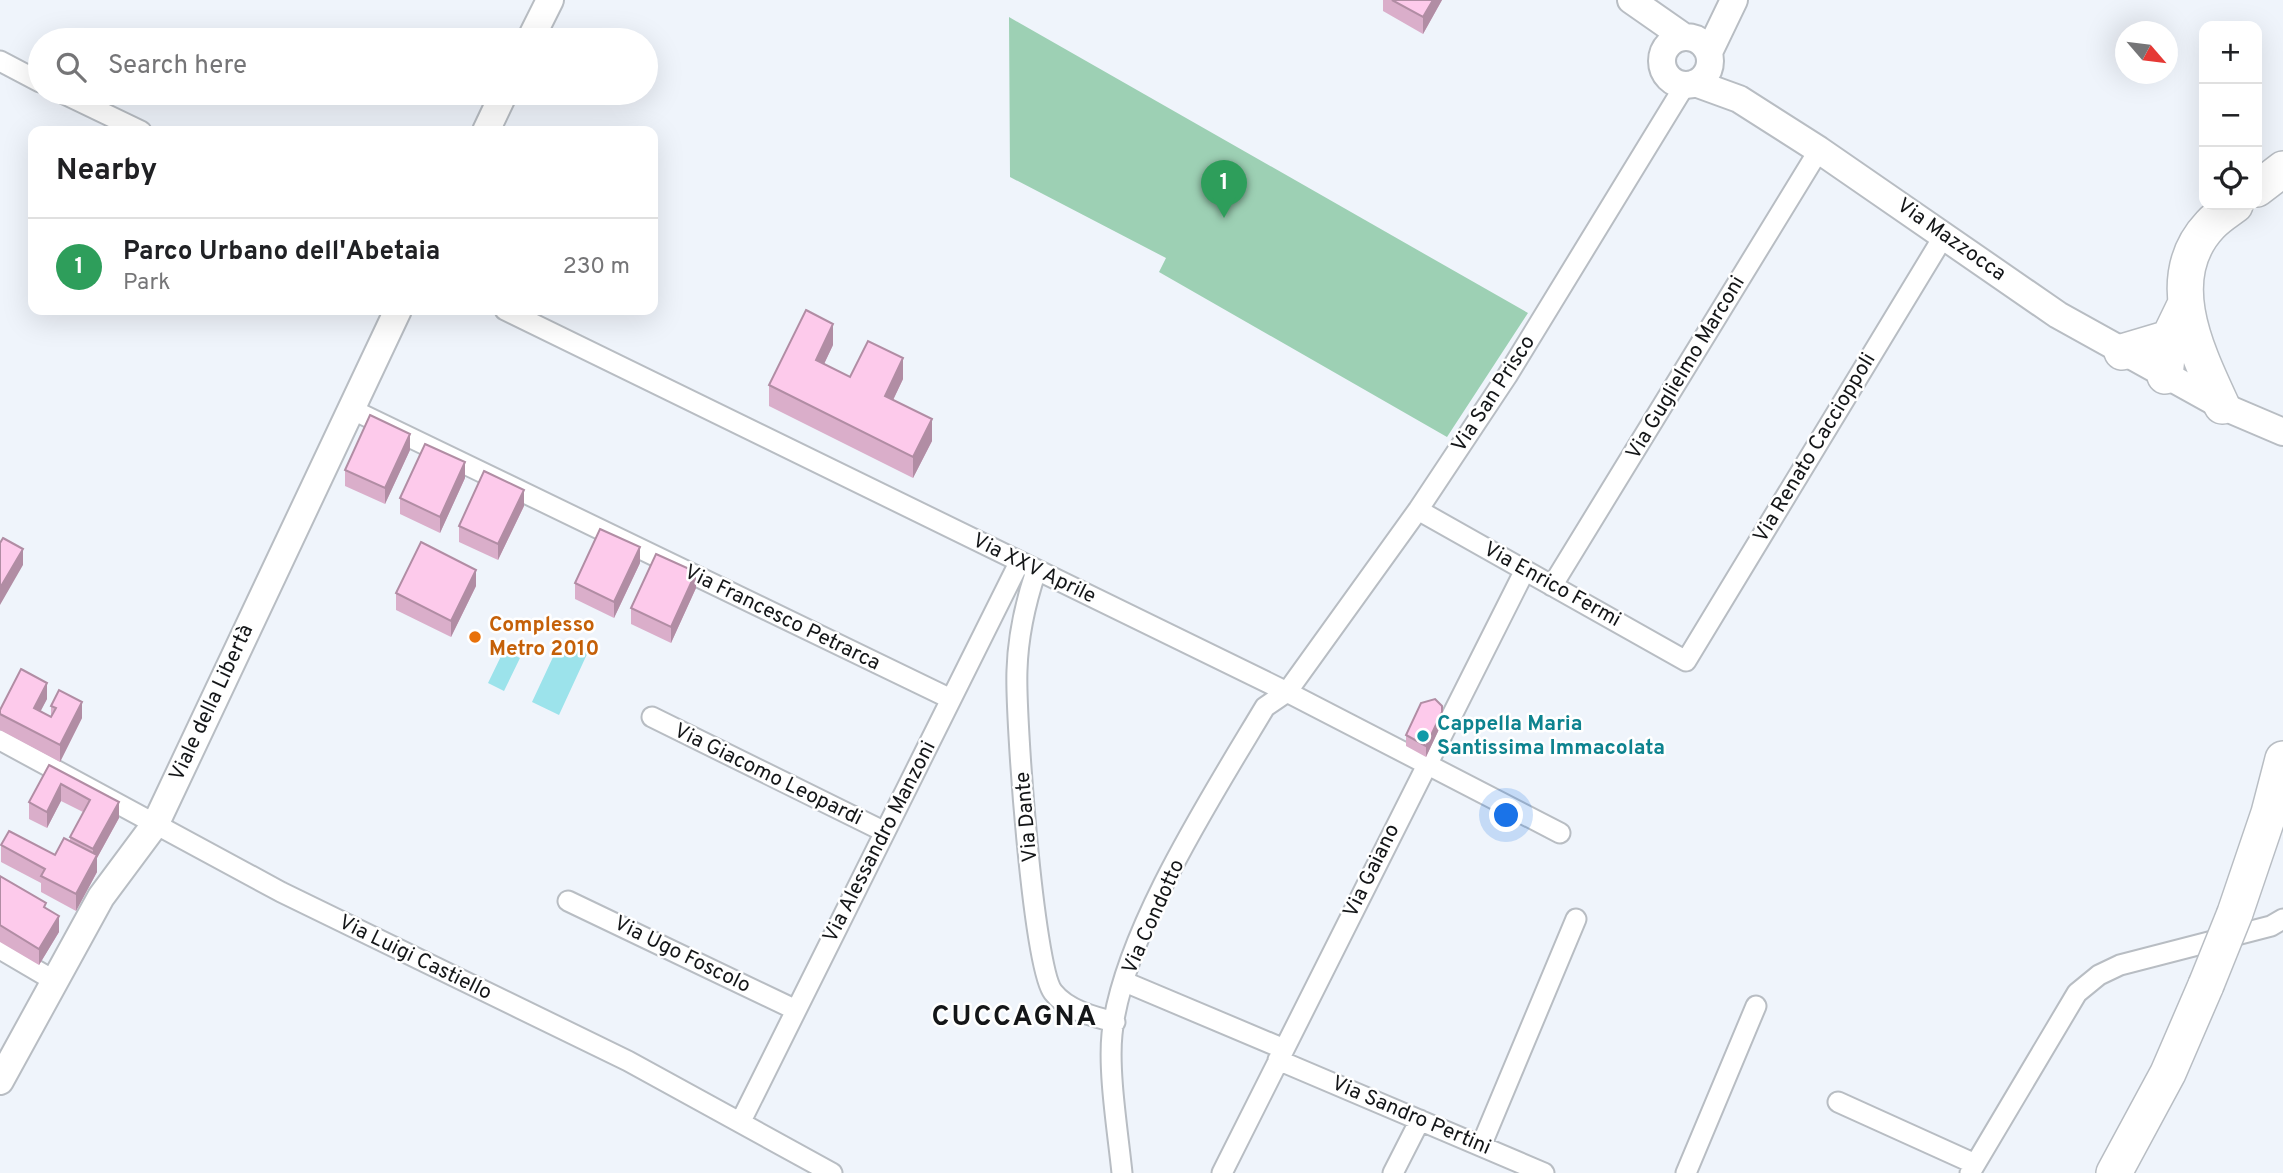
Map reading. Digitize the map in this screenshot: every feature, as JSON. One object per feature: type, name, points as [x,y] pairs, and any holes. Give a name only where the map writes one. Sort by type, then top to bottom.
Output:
[{"type":"highway","points":[[2262,185],[2283,170]]},
{"type":"highway","points":[[2262,197],[2283,191]]},
{"type":"highway","points":[[2165,376],[2181,341],[2190,263],[2197,244],[2209,225],[2228,210]]},
{"type":"highway","points":[[2122,352],[2181,341]]},
{"type":"highway","points":[[2181,341],[2222,406]]},
{"type":"highway","points":[[2114,1173],[2168,1073],[2206,985],[2235,913],[2269,813],[2283,759]]},
{"type":"street","points":[[536,28],[550,0]]},
{"type":"street","points":[[1636,5],[1696,60]]},
{"type":"street","name":"Via Mazzocca","points":[[1636,5],[1663,58],[1668,76],[1696,60],[1739,99],[1945,234],[2058,315],[2222,406],[2283,432]]},
{"type":"street","name":"Via San Prisco","points":[[1287,692],[1418,510],[1507,376],[1730,7]]},
{"type":"street","points":[[1663,58],[1670,44],[1696,60]]},
{"type":"street","points":[[0,61],[28,76]]},
{"type":"street","points":[[87,105],[131,126]]},
{"type":"street","points":[[488,126],[499,105]]},
{"type":"street","name":"Via Guglielmo Marconi","points":[[1552,586],[1819,150]]},
{"type":"street","name":"Via Renato Caccioppoli","points":[[1686,661],[1945,234]]},
{"type":"street","name":"Viale della Libertà","points":[[0,1082],[7,1051],[101,897],[156,823],[349,408],[396,315]]},
{"type":"street","name":"Via XXV Aprile","points":[[515,315],[1287,692],[1560,833]]},
{"type":"street","name":"Via Francesco Petrarca","points":[[349,408],[951,699]]},
{"type":"street","name":"Via Enrico Fermi","points":[[1418,510],[1686,661]]},
{"type":"street","name":"Via Alessandro Manzoni","points":[[741,1121],[951,699],[1028,567]]},
{"type":"street","name":"Via Dante","points":[[1028,567],[1017,671],[1020,748],[1038,938],[1052,991],[1064,1003],[1115,1022]]},
{"type":"street","name":"Via Gaiano","points":[[1222,1173],[1525,570]]},
{"type":"street","name":"Via Condotto","points":[[1122,1173],[1112,1036],[1125,982],[1171,873],[1224,776],[1265,707],[1287,692]]},
{"type":"street","name":"Via Giacomo Leopardi","points":[[652,718],[885,832]]},
{"type":"street","name":"Via Luigi Castiello","points":[[0,740],[281,891],[628,1061],[832,1173]]},
{"type":"street","name":"Via Ugo Foscolo","points":[[568,901],[796,1010]]},
{"type":"street","points":[[1481,1146],[1576,919]]},
{"type":"street","points":[[1838,1102],[1973,1168],[2072,1002],[2099,975],[2120,965],[2271,926],[2283,919]]},
{"type":"street","points":[[0,949],[52,980]]},
{"type":"street","name":"Via Sandro Pertini","points":[[1125,982],[1420,1120],[1544,1173]]},
{"type":"street","points":[[1686,1173],[1756,1006]]},
{"type":"street","points":[[1393,1173],[1420,1120]]},
{"type":"green space","points":[[1009,17],[1528,313],[1447,437],[1159,272],[1166,258],[1010,177]]},
{"type":"water","points":[[561,640],[588,652],[559,715],[532,702]]},
{"type":"water","points":[[504,650],[520,658],[504,691],[488,683]]},
{"type":"building","points":[[1392,0],[1433,0],[1423,17]]},
{"type":"building","points":[[806,310],[833,324],[816,360],[850,377],[868,341],[903,358],[885,396],[932,419],[913,457],[769,385]]},
{"type":"building","points":[[370,415],[410,434],[385,488],[345,470]]},
{"type":"building","points":[[425,444],[465,462],[440,517],[400,498]]},
{"type":"building","points":[[484,471],[524,490],[498,544],[459,526]]},
{"type":"building","points":[[600,529],[640,547],[614,602],[575,583]]},
{"type":"building","points":[[3,538],[23,549],[0,588],[0,543]]},
{"type":"building","points":[[421,542],[476,570],[451,621],[396,593]]},
{"type":"building","points":[[656,554],[696,572],[671,627],[631,608]]},
{"type":"building","points":[[21,669],[47,683],[34,708],[51,717],[56,708],[51,706],[59,690],[82,702],[60,745],[0,714]]},
{"type":"building","name":"Cappella Maria Santissima Immacolata","points":[[1435,699],[1442,706],[1442,712],[1426,746],[1406,735],[1421,703]]},
{"type":"building","points":[[49,765],[119,802],[93,849],[70,837],[90,800],[61,784],[47,812],[29,802]]},
{"type":"building","points":[[9,831],[55,855],[64,838],[97,855],[76,894],[41,876],[45,869],[1,845]]},
{"type":"building","points":[[0,876],[46,903],[44,907],[59,916],[39,949],[0,925]]},
{"type":"place","name":"Parco Urbano dell'Abetaia","points":[[1224,218]]},
{"type":"place","name":"Complesso Metro 2010","points":[[475,637]]},
{"type":"place","name":"Cappella Maria Santissima Immacolata","points":[[1423,736]]},
{"type":"district","name":"CUCCAGNA","points":[[1015,1018]]}]
